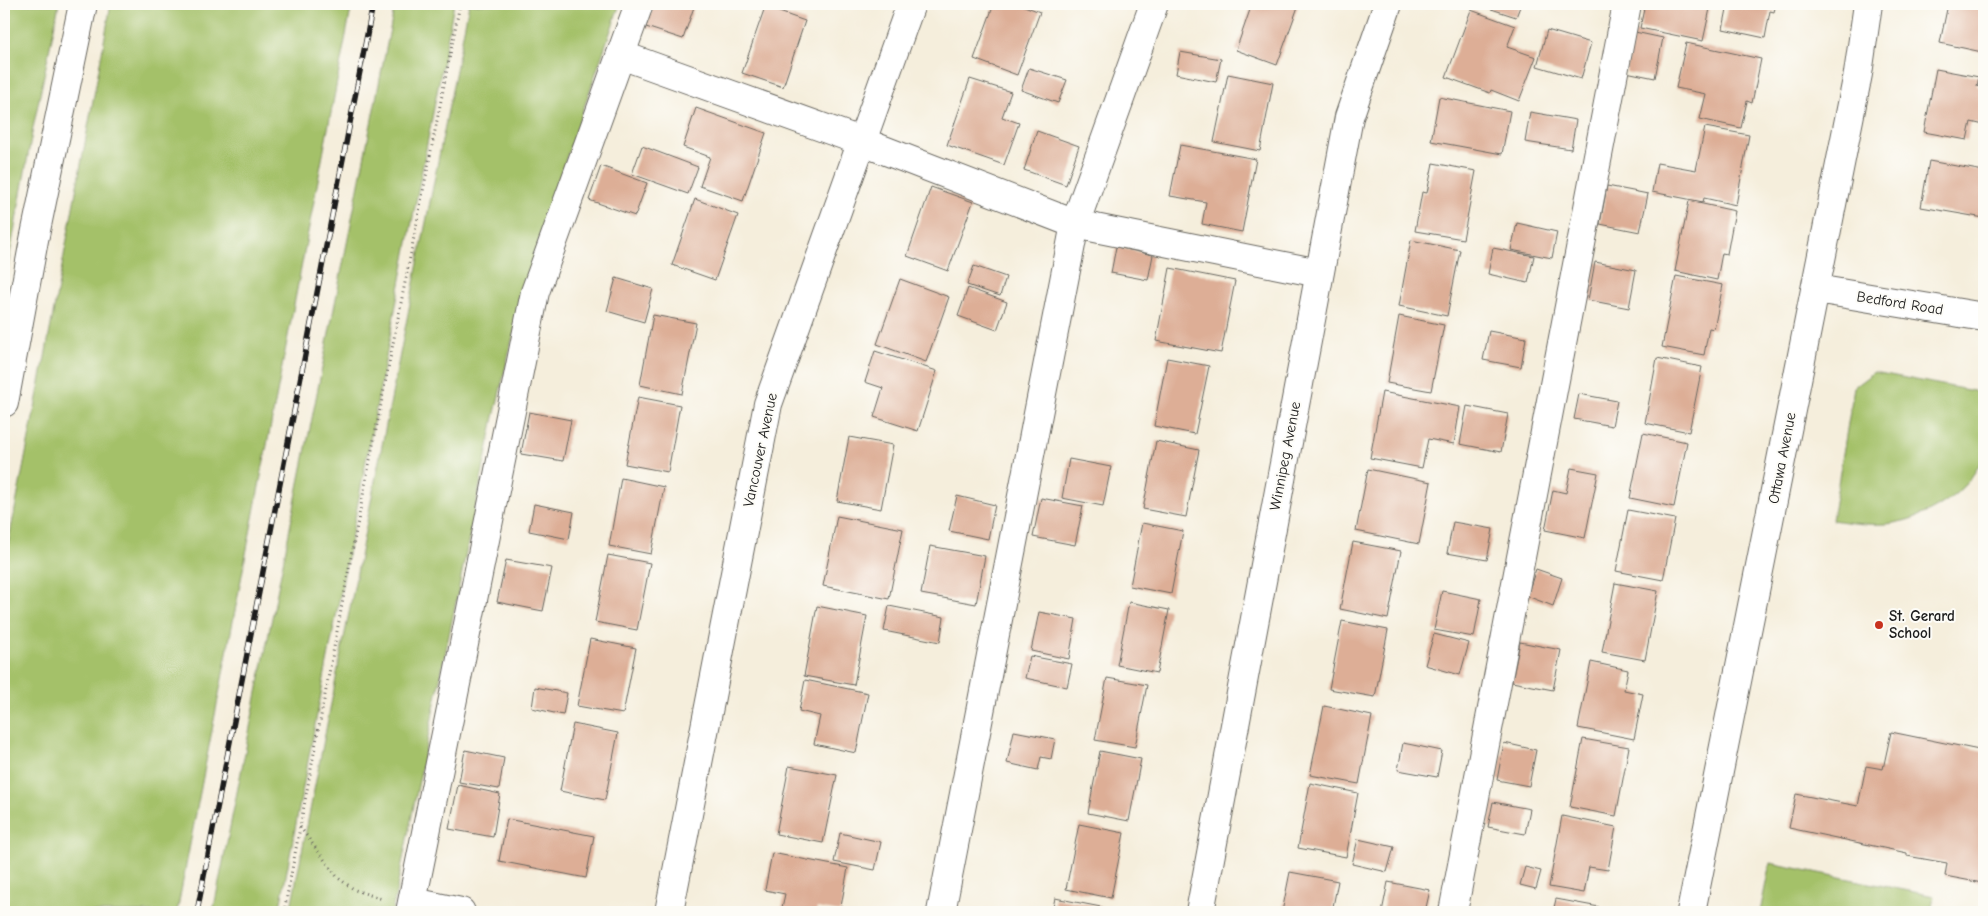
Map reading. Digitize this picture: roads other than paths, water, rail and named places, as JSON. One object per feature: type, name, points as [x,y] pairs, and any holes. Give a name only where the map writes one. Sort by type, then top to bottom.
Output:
[{"type":"main road","points":[[4,403],[34,240],[83,4]]},
{"type":"main road","points":[[461,912],[412,907],[535,292],[639,4]]},
{"type":"main road","name":"Vancouver Avenue","points":[[669,912],[768,404],[911,4]]},
{"type":"main road","points":[[941,912],[1075,224],[1154,4]]},
{"type":"main road","name":"Winnipeg Avenue","points":[[1200,912],[1349,116],[1388,4]]},
{"type":"main road","points":[[1453,912],[1627,4]]},
{"type":"main road","name":"Ottawa Avenue","points":[[1691,912],[1858,74],[1868,4]]},
{"type":"main road","points":[[621,55],[863,142],[1075,224],[1319,273]]},
{"type":"main road","name":"Bedford Road","points":[[1816,289],[1984,317]]},
{"type":"railway","points":[[197,912],[373,4]]},
{"type":"place","name":"St. Gerard School","points":[[1879,625]]}]
